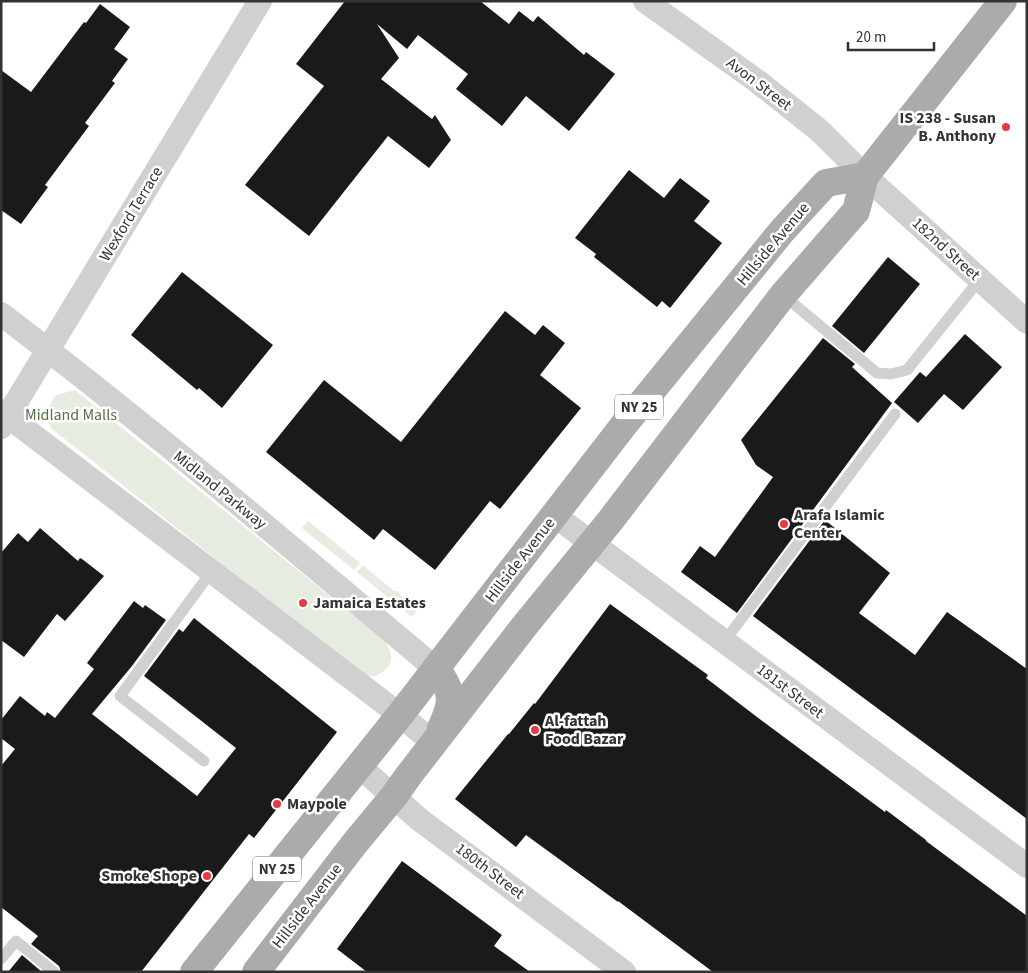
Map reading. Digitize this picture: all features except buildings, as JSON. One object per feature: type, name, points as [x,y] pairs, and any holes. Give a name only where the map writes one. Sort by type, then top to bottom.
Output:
[{"type":"main road","name":"Hillside Avenue","points":[[256,972],[530,619],[592,544],[783,295],[856,211],[865,176],[1003,1]]},
{"type":"main road","name":"Hillside Avenue","points":[[194,972],[400,716],[623,426],[782,231],[826,183],[865,176]]},
{"type":"main road","points":[[434,743],[446,717],[450,694],[446,682],[436,669]]},
{"type":"street","name":"Wexford Terrace","points":[[3,418],[48,349],[260,1]]},
{"type":"street","name":"Avon Street","points":[[645,1],[757,81],[820,131],[865,176]]},
{"type":"street","name":"182nd Street","points":[[865,176],[1027,322]]},
{"type":"street","name":"Midland Parkway","points":[[1,314],[48,349],[436,669]]},
{"type":"street","points":[[3,418],[211,572],[434,743]]},
{"type":"street","name":"181st Street","points":[[554,516],[1027,866]]},
{"type":"street","name":"180th Street","points":[[359,766],[420,820],[624,972]]},
{"type":"lane","points":[[783,295],[877,373],[891,374],[907,370],[980,279]]},
{"type":"lane","points":[[724,642],[895,414]]},
{"type":"lane","points":[[204,761],[120,696],[211,572]]},
{"type":"lane","points":[[1,959],[16,941],[54,972]]},
{"type":"green space","name":"Midland Malls","points":[[75,390],[383,639],[391,654],[390,662],[385,670],[373,676],[359,673],[51,428],[45,412],[56,395]]},
{"type":"green space","points":[[308,521],[360,563],[354,570],[302,528]]},
{"type":"green space","points":[[363,565],[394,591],[398,591],[401,596],[418,609],[412,617],[357,572]]},
{"type":"place","name":"IS 238 - Susan B. Anthony","points":[[1006,127]]},
{"type":"place","name":"Arafa Islamic Center","points":[[784,524]]},
{"type":"place","name":"Jamaica Estates","points":[[303,603]]},
{"type":"place","name":"Al-fattah Food Bazar","points":[[535,730]]},
{"type":"place","name":"Maypole","points":[[277,804]]},
{"type":"place","name":"Smoke Shope","points":[[207,876]]}]
